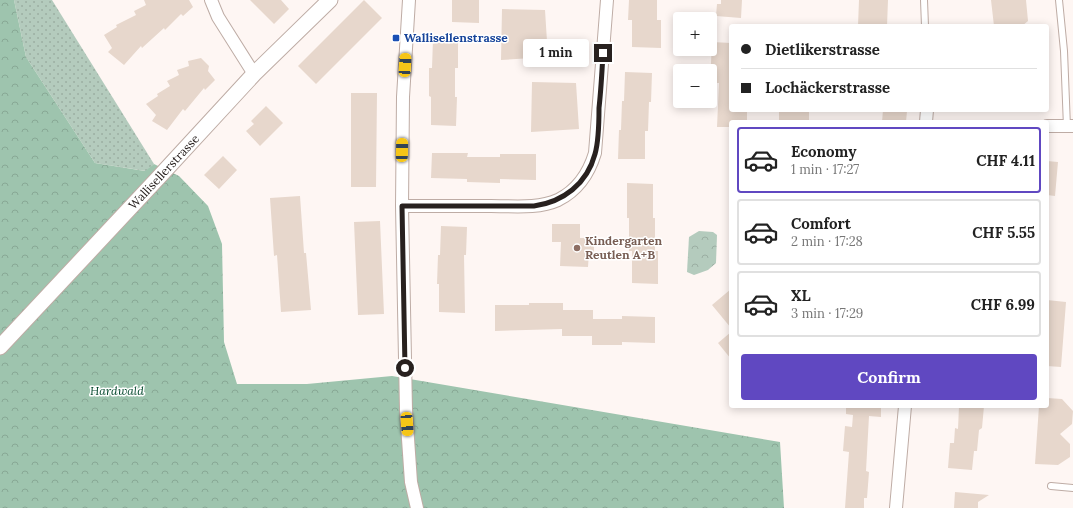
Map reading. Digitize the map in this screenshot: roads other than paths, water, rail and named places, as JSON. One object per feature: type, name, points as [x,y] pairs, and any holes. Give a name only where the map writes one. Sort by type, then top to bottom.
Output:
[{"type":"street","points":[[211,0],[218,17],[254,74]]},
{"type":"street","name":"Wallisellerstrasse","points":[[0,347],[254,74],[330,0]]},
{"type":"street","points":[[409,0],[403,97],[402,206],[406,410],[411,482],[417,508]]},
{"type":"street","points":[[402,206],[539,205],[558,200],[581,182],[591,166],[595,153],[607,0]]},
{"type":"street","points":[[1049,126],[1070,126]]},
{"type":"street","points":[[896,508],[905,408]]},
{"type":"lane","points":[[924,0],[925,24]]},
{"type":"lane","points":[[1059,0],[1070,126]]},
{"type":"lane","points":[[1051,486],[1073,488]]},
{"type":"place","name":"Wallisellenstrasse","points":[[396,38]]},
{"type":"place","name":"Kindergarten Reutlen A+B","points":[[577,248]]},
{"type":"park label","name":"Hardwald","points":[[117,391]]}]
